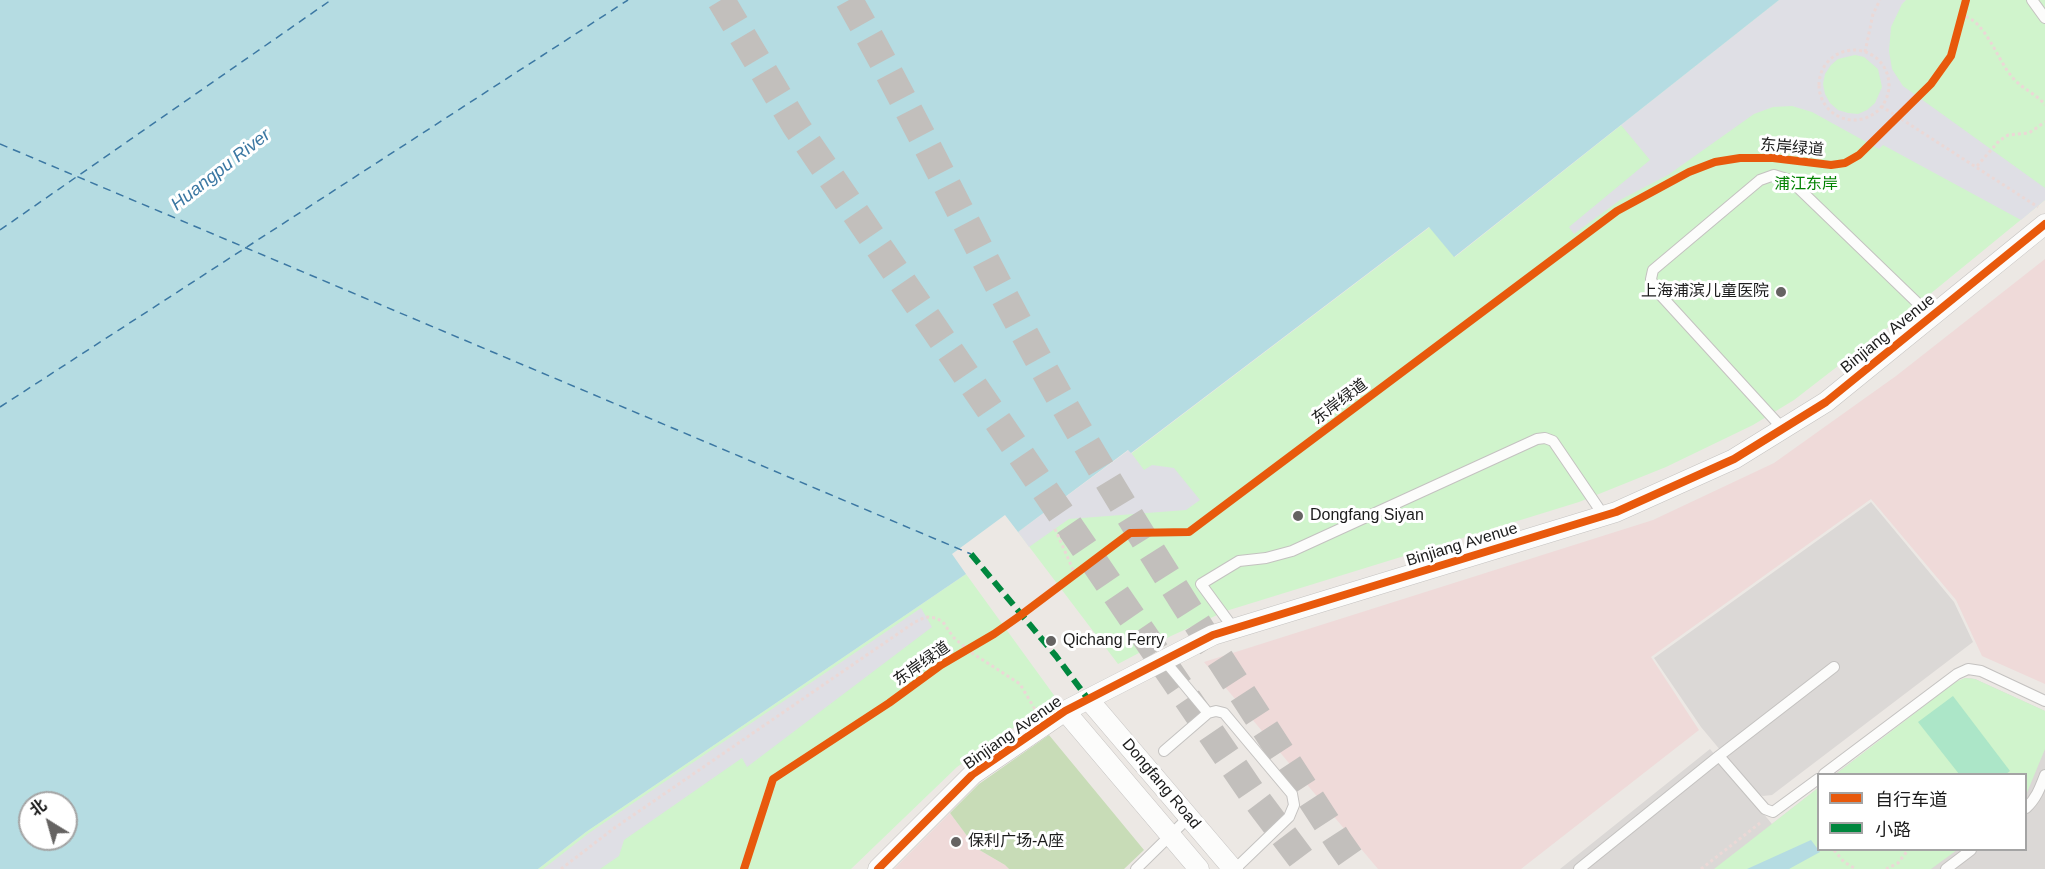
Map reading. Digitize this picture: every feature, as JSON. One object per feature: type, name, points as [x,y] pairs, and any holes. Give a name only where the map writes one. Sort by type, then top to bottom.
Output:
[{"type":"street","name":"Binjiang Avenue","points":[[878,869],[973,774],[1065,711],[1213,635],[1604,516],[1734,459],[1826,402],[2045,224]]},
{"type":"street","name":"Dongfang Road","points":[[1088,699],[1234,869]]},
{"type":"street","name":"Dongfang Road","points":[[1065,711],[1199,869]]},
{"type":"lane","points":[[2032,0],[2045,18]]},
{"type":"lane","points":[[1783,429],[1654,289],[1651,279],[1653,270],[1760,180],[1774,175],[1790,180],[1931,316]]},
{"type":"lane","points":[[1234,629],[1201,584],[1212,576],[1239,561],[1266,558],[1292,551],[1537,439],[1545,438],[1552,441],[1604,516]]},
{"type":"lane","points":[[1164,660],[1208,713]]},
{"type":"lane","points":[[1579,869],[1834,667]]},
{"type":"lane","points":[[1825,773],[1957,674],[1968,669],[1981,671],[2045,700]]},
{"type":"lane","points":[[1164,751],[1208,713],[1216,711],[1224,713],[1292,794],[1294,805],[1289,817],[1234,869]]},
{"type":"lane","points":[[1719,756],[1765,809],[1773,812],[1817,780]]},
{"type":"lane","points":[[2027,806],[2038,793],[2045,775]]},
{"type":"lane","points":[[1136,869],[1189,817]]},
{"type":"lane","points":[[1946,869],[1968,851]]},
{"type":"path","points":[[1865,52],[1873,14],[1880,0]]},
{"type":"path","points":[[1958,28],[1962,11],[1982,28],[2007,72],[2045,105]]},
{"type":"path","points":[[1844,51],[1865,52],[1875,57],[1883,65],[1889,86],[1887,96],[1872,114],[1861,119],[1849,119],[1835,114],[1821,98],[1819,86],[1821,74],[1826,64],[1834,56],[1844,51]]},
{"type":"path","points":[[1881,106],[2045,211]]},
{"type":"path","points":[[1891,124],[1907,108]]},
{"type":"path","points":[[1976,166],[1999,141],[2008,135],[2029,133],[2045,122]]},
{"type":"path","points":[[1055,529],[1075,574]]},
{"type":"path","points":[[1066,581],[1084,567]]},
{"type":"path","points":[[561,869],[632,816],[915,622],[926,617],[936,618],[943,622],[953,637],[969,651],[1020,684],[1044,726]]},
{"type":"path","points":[[1701,869],[1773,812]]},
{"type":"path","points":[[1836,851],[1844,862],[1856,869]]},
{"type":"path","points":[[1887,869],[1898,863],[1907,851]]},
{"type":"shaded area","points":[[1779,0],[1906,0],[1891,27],[1889,51],[1892,69],[1903,86],[2045,188],[2045,200],[2021,220],[1883,145],[1879,149],[1812,112],[1792,106],[1773,107],[1754,114],[1668,175],[1620,200],[1574,234],[1569,227],[1650,160],[1621,125]],"holes":[[[1855,55],[1864,57],[1878,69],[1882,87],[1875,103],[1858,114],[1838,110],[1825,94],[1823,84],[1825,74],[1838,59]]]},
{"type":"shaded area","points":[[2045,259],[2045,684],[1982,656],[1956,600],[1871,499],[1651,657],[1699,730],[1521,869],[1378,869],[1204,662],[1653,520],[1774,463],[1896,376]]},
{"type":"shaded area","points":[[1129,450],[1144,470],[1152,465],[1174,468],[1200,500],[1186,510],[1069,519],[1029,547],[1018,532]]},
{"type":"shaded area","points":[[1871,502],[1954,602],[1973,642],[1772,795],[1763,796],[1756,793],[1701,727],[1654,658]]},
{"type":"shaded area","points":[[921,608],[932,627],[747,767],[742,758],[624,840],[619,856],[600,869],[543,869],[589,833]]},
{"type":"shaded area","points":[[1965,678],[1975,679],[2045,711],[2045,869],[1560,869],[1710,749],[1772,824],[1817,789],[1817,851],[2027,851],[2027,773],[1836,773]]},
{"type":"shaded area","points":[[950,813],[976,848],[1009,869],[894,869]]},
{"type":"green space","name":"浦江东岸","points":[[1779,0],[2045,0],[2045,200],[1913,308],[1794,400],[1753,425],[1666,467],[1579,502],[1226,611],[1118,664],[1018,532],[1132,453],[1430,227],[1455,257]]},
{"type":"green space","points":[[966,574],[1056,698],[957,767],[851,869],[538,869],[586,832]]},
{"type":"green space","points":[[1965,678],[1975,679],[2045,711],[2045,749],[2027,793],[2027,773],[1837,773],[1955,682]]},
{"type":"green space","points":[[1953,696],[2010,771],[2007,773],[1958,773],[1918,722]]},
{"type":"green space","points":[[1049,735],[1144,850],[1124,869],[1009,869],[976,848],[950,813],[979,784]]},
{"type":"green space","points":[[1817,789],[1817,851],[1956,851],[1931,869],[1714,869]]},
{"type":"water","name":"Huangpu River","points":[[0,0],[1779,0],[1454,257],[1429,227],[1131,453],[1128,450],[1018,532],[1005,515],[952,554],[966,574],[586,832],[538,869],[0,869]]},
{"type":"water","points":[[1811,840],[1820,852],[1789,869],[1747,869]]},
{"type":"ferry route","points":[[0,230],[331,0]]},
{"type":"ferry route","points":[[0,407],[628,0]]},
{"type":"ferry route","points":[[0,144],[971,554]]},
{"type":"tunnel","points":[[721,0],[796,126],[1254,796],[1309,869]]},
{"type":"tunnel","points":[[849,0],[1016,319],[1076,425],[1186,606],[1358,869]]},
{"type":"marked path","points":[[971,554],[1056,656],[1088,699]]},
{"type":"cycle path","name":"东岸绿道","points":[[744,869],[773,779],[889,703],[941,665],[994,634],[1130,533],[1189,532],[1617,211],[1689,172],[1715,162],[1740,158],[1773,158],[1831,165],[1845,163],[1859,155],[1931,84],[1951,56],[1966,0]]},
{"type":"cycle path","points":[[878,869],[973,774],[1065,711],[1213,635],[1616,512],[1734,459],[1826,402],[2045,224]]},
{"type":"place","name":"上海浦滨儿童医院","points":[[1781,292]]},
{"type":"place","name":"Dongfang Siyan","points":[[1298,516]]},
{"type":"place","name":"Qichang Ferry","points":[[1051,641]]},
{"type":"place","name":"保利广场-A座","points":[[956,842]]}]
